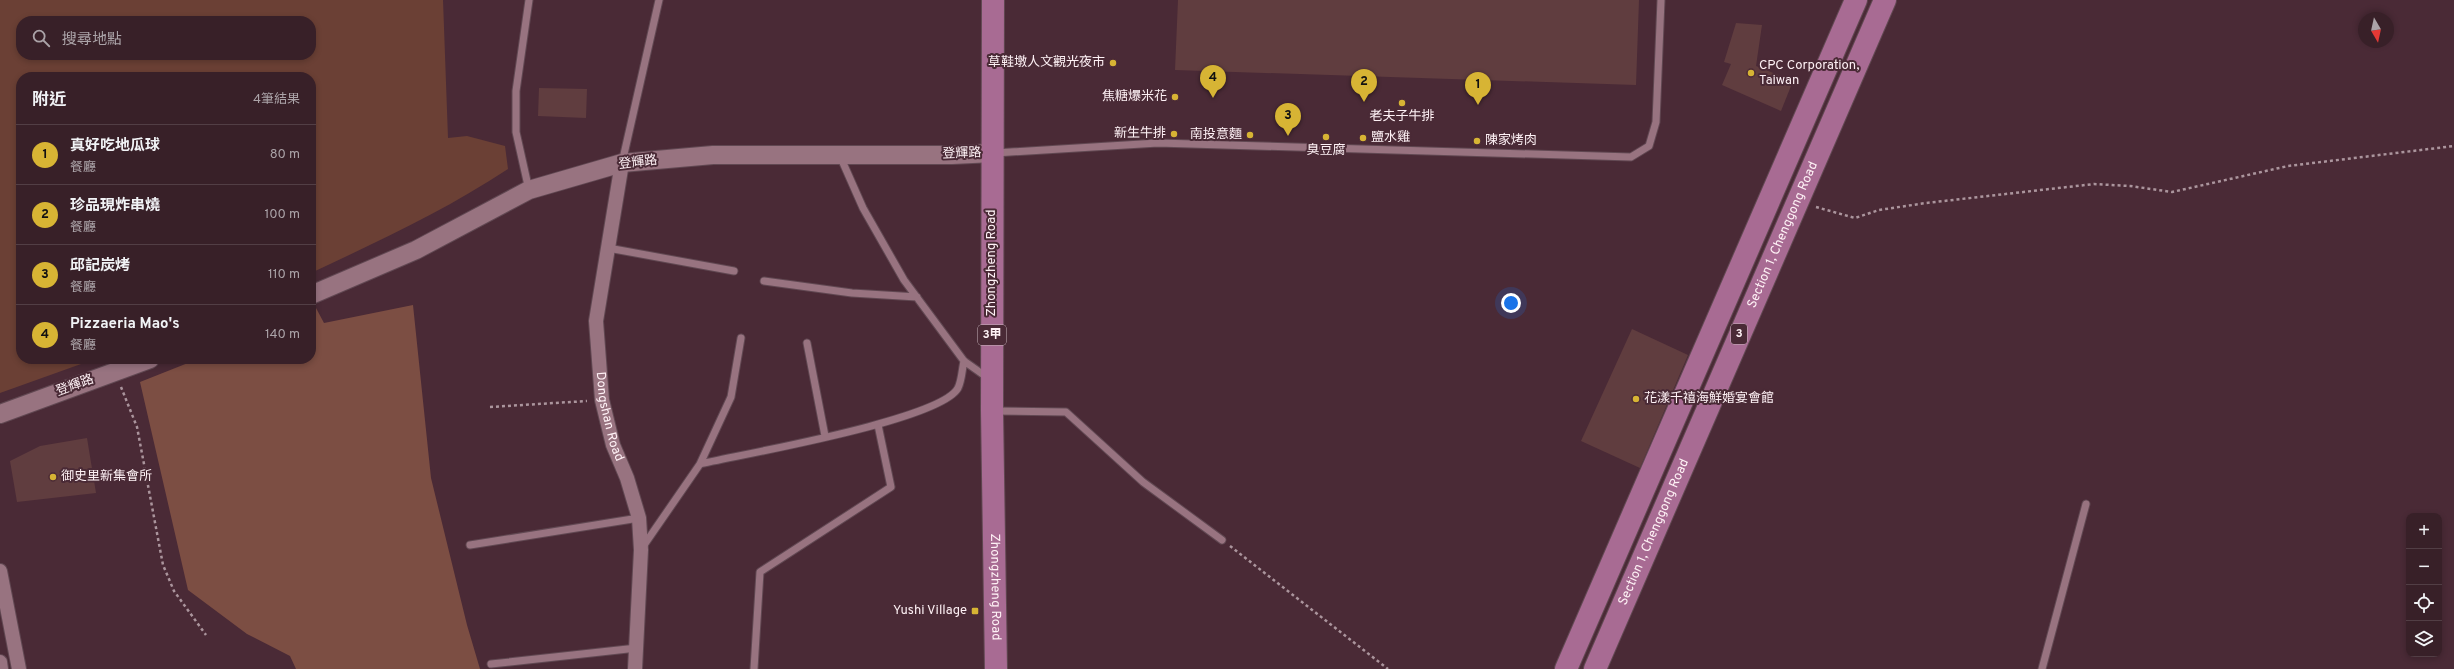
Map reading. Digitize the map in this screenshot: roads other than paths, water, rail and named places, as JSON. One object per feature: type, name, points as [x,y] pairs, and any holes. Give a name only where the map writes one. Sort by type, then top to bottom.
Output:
[{"type":"main road","name":"Zhongzheng Road","points":[[993,0],[992,411],[996,669]]},
{"type":"main road","name":"Section 1, Chenggong Road","points":[[1566,669],[1856,0]]},
{"type":"main road","name":"Section 1, Chenggong Road","points":[[1595,669],[1796,202],[1885,0]]},
{"type":"street","name":"登輝路","points":[[316,293],[416,250],[529,190],[622,163],[713,154],[952,155],[993,153]]},
{"type":"street","name":"Dongshan Road","points":[[622,163],[596,321],[602,400],[613,445],[628,478],[639,518],[641,550],[635,669]]},
{"type":"street","name":"登輝路","points":[[0,414],[136,364]]},
{"type":"street","points":[[0,571],[19,669]]},
{"type":"street","points":[[0,662],[1,669]]},
{"type":"lane","points":[[529,0],[516,91],[516,132],[529,190]]},
{"type":"lane","points":[[622,163],[659,0]]},
{"type":"lane","points":[[993,153],[1158,143],[1631,157],[1649,146],[1656,122],[1661,0]]},
{"type":"lane","points":[[839,154],[863,208],[904,280],[964,361],[992,380]]},
{"type":"lane","points":[[608,248],[734,271]]},
{"type":"lane","points":[[764,281],[852,293],[917,296]]},
{"type":"lane","points":[[641,550],[700,464],[731,397],[741,338]]},
{"type":"lane","points":[[807,343],[825,436]]},
{"type":"lane","points":[[700,464],[878,425],[938,404],[958,388],[964,361]]},
{"type":"lane","points":[[992,411],[1066,412],[1142,482],[1222,540]]},
{"type":"lane","points":[[754,669],[760,572],[891,487],[878,425]]},
{"type":"lane","points":[[2042,669],[2086,504]]},
{"type":"lane","points":[[470,545],[639,518]]},
{"type":"lane","points":[[491,664],[637,648]]},
{"type":"place","name":"草鞋墩人文觀光夜市","points":[[1113,63]]},
{"type":"place","name":"CPC Corporation, Taiwan","points":[[1751,73]]},
{"type":"place","name":"焦糖爆米花","points":[[1175,97]]},
{"type":"place","name":"Pizzaeria Mao's","points":[[1213,98]]},
{"type":"place","name":"珍品現炸串燒","points":[[1364,102]]},
{"type":"place","name":"老夫子牛排","points":[[1402,103]]},
{"type":"place","name":"真好吃地瓜球","points":[[1478,105]]},
{"type":"place","name":"新生牛排","points":[[1174,134]]},
{"type":"place","name":"南投意麵","points":[[1250,135]]},
{"type":"place","name":"邱記炭烤","points":[[1288,136]]},
{"type":"place","name":"臭豆腐","points":[[1326,137]]},
{"type":"place","name":"鹽水雞","points":[[1363,138]]},
{"type":"place","name":"陳家烤肉","points":[[1477,141]]},
{"type":"place","name":"花漾千禧海鮮婚宴會館","points":[[1636,399]]},
{"type":"place","name":"御史里新集會所","points":[[53,477]]},
{"type":"place","name":"Yushi Village","points":[[975,611]]}]
